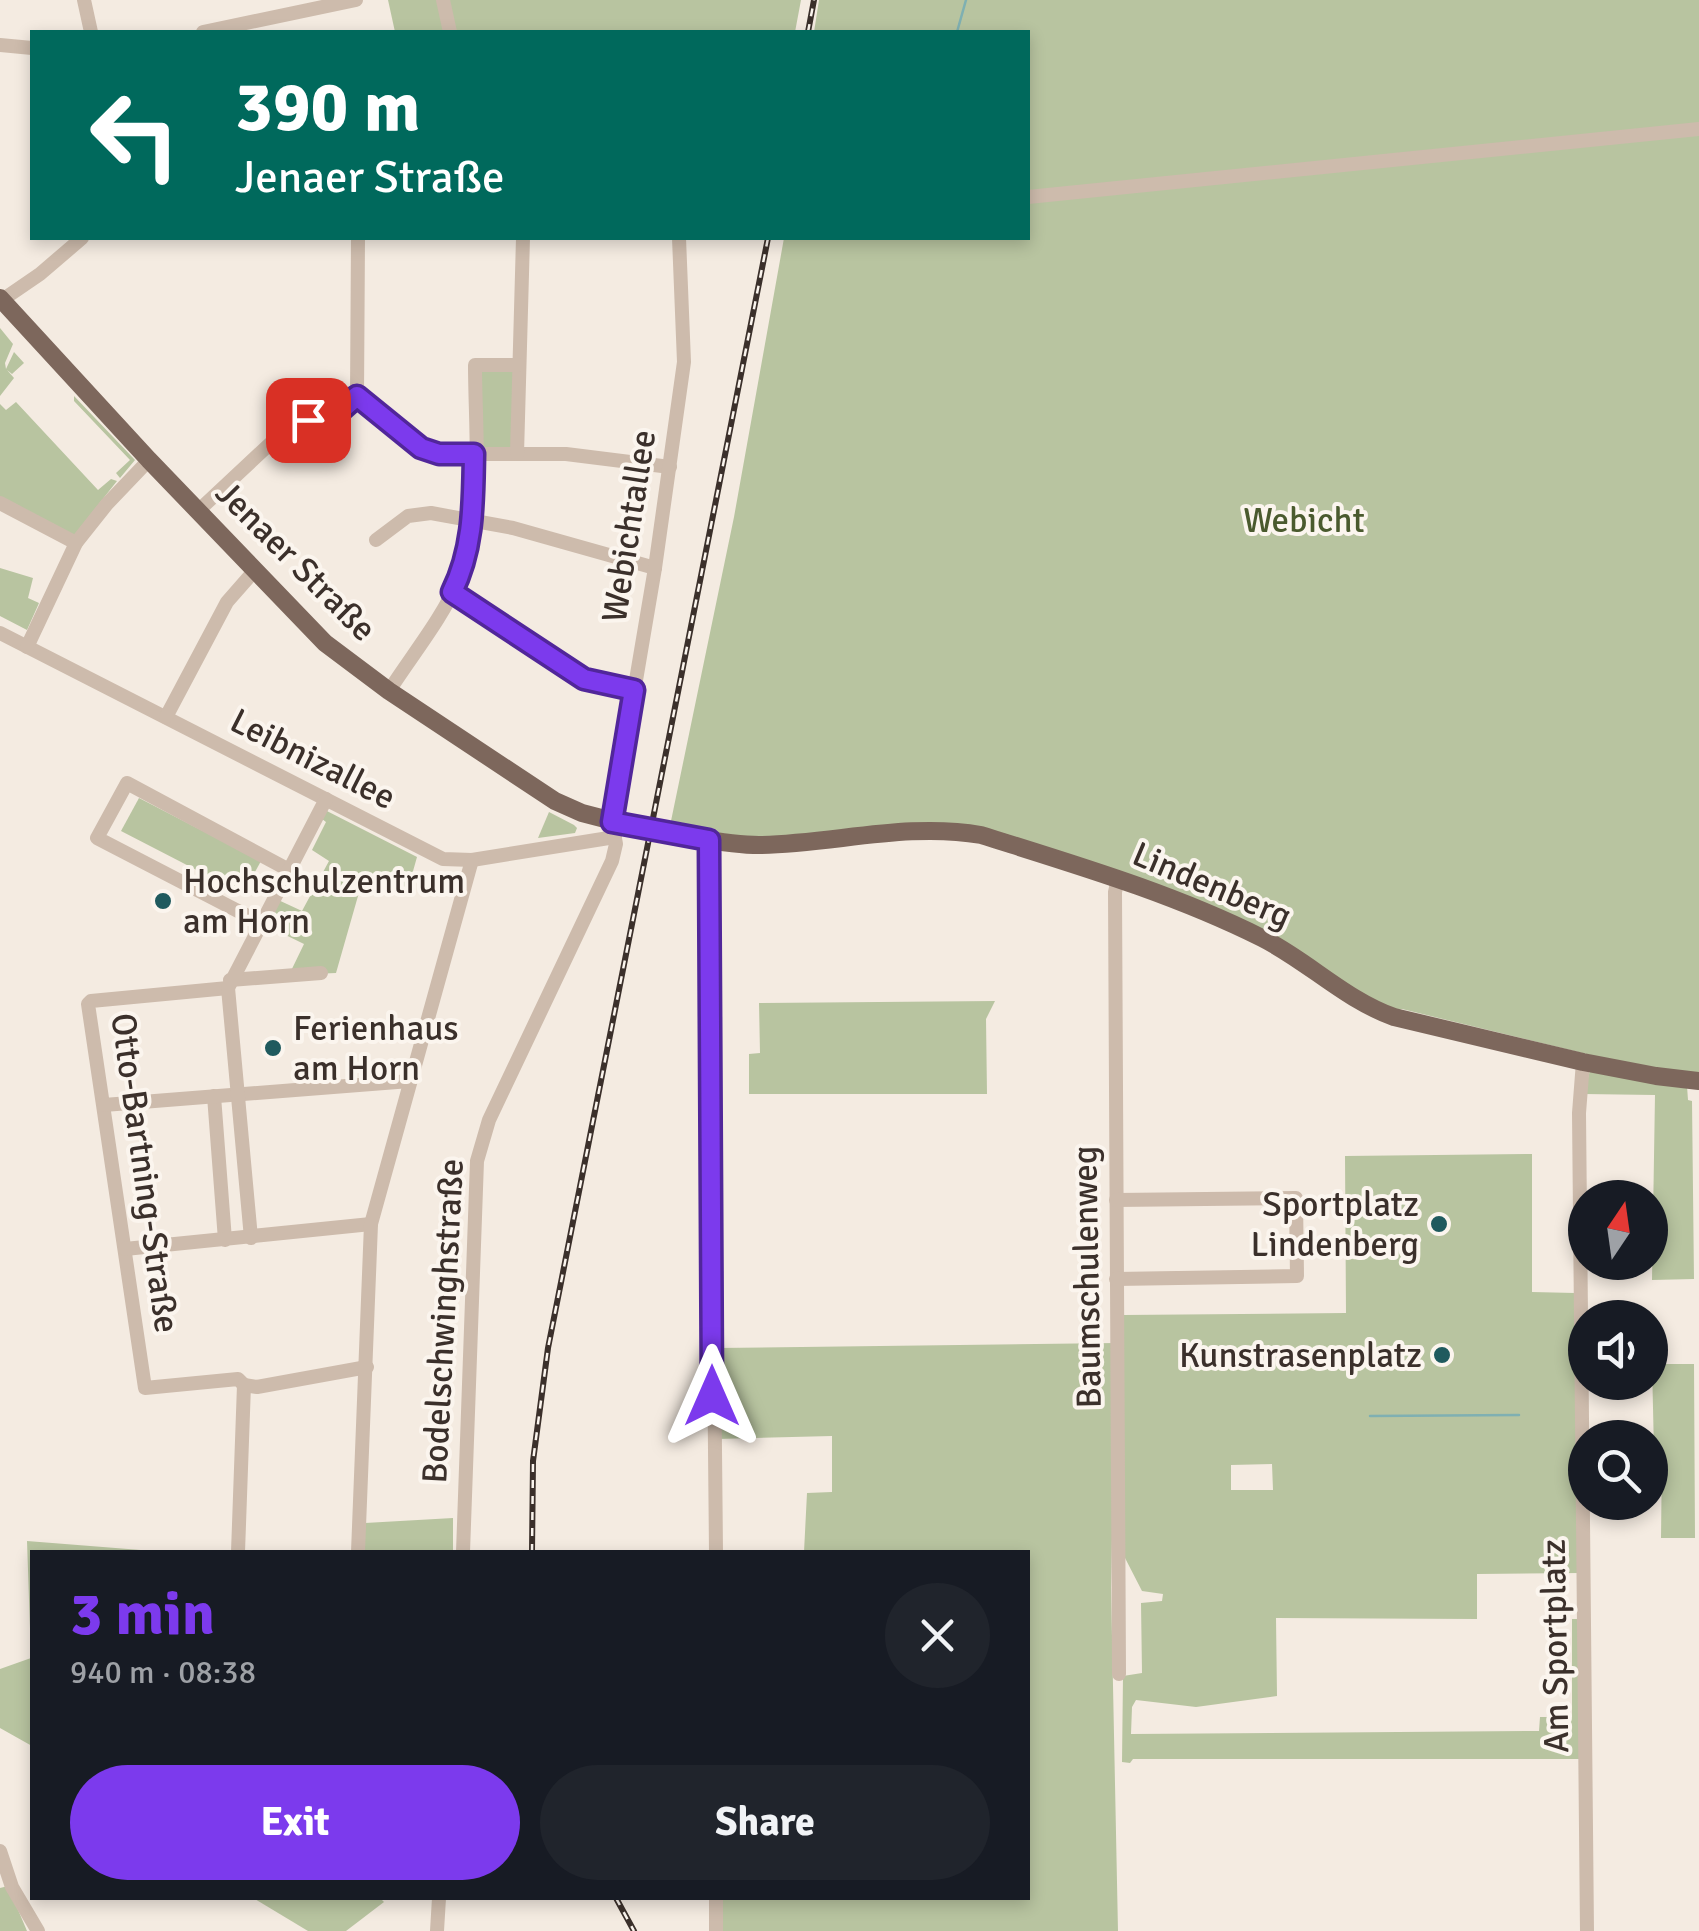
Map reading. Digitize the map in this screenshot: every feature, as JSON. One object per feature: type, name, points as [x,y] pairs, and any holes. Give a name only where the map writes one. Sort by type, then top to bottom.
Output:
[{"type":"main road","name":"Jenaer Straße","points":[[1,299],[325,643],[389,691],[554,801],[614,829],[636,827],[709,840]]},
{"type":"main road","name":"Lindenberg","points":[[709,840],[761,845],[921,830],[981,836],[1118,879],[1268,940],[1364,1005],[1382,1012],[1583,1062],[1699,1081]]},
{"type":"street","points":[[85,0],[91,30]]},
{"type":"street","points":[[213,30],[356,0]]},
{"type":"street","points":[[443,0],[450,30]]},
{"type":"street","points":[[0,45],[30,48]]},
{"type":"street","points":[[1030,197],[1699,129]]},
{"type":"street","points":[[1,299],[21,289],[80,240]]},
{"type":"street","points":[[198,511],[288,427],[301,421],[332,418],[357,396],[358,240]]},
{"type":"street","points":[[517,454],[523,240]]},
{"type":"street","name":"Webichtallee","points":[[614,829],[684,362],[678,240]]},
{"type":"street","points":[[389,691],[452,592],[464,563],[473,522],[474,365],[519,365]]},
{"type":"street","points":[[357,396],[421,448],[439,454],[566,454],[670,467]]},
{"type":"street","points":[[27,647],[76,543],[149,460]]},
{"type":"street","points":[[0,503],[76,543]]},
{"type":"street","points":[[376,540],[401,520],[431,513],[513,528],[655,568]]},
{"type":"street","points":[[166,717],[227,602],[255,570]]},
{"type":"street","points":[[452,592],[584,679],[634,690]]},
{"type":"street","name":"Leibnizallee","points":[[0,634],[443,859],[472,860],[614,829]]},
{"type":"street","points":[[261,923],[97,838],[127,783],[289,870]]},
{"type":"street","points":[[251,1238],[229,984],[326,799]]},
{"type":"street","name":"Bodelschwinghstraße","points":[[463,1550],[478,1154],[489,1120],[610,868],[614,829]]},
{"type":"street","points":[[709,840],[716,1550]]},
{"type":"street","points":[[358,1550],[371,1224],[472,860]]},
{"type":"street","name":"Baumschulenweg","points":[[1118,879],[1115,892],[1119,1674]]},
{"type":"street","points":[[229,984],[320,973]]},
{"type":"street","name":"Otto-Bartning-Straße","points":[[229,984],[88,1004],[145,1388],[238,1378],[250,1386],[366,1367]]},
{"type":"street","name":"Am Sportplatz","points":[[1583,1062],[1579,1112],[1588,1931]]},
{"type":"street","points":[[104,1105],[410,1081]]},
{"type":"street","points":[[214,1096],[225,1240]]},
{"type":"street","points":[[1116,1200],[1296,1198],[1298,1276],[1116,1279]]},
{"type":"street","points":[[124,1249],[371,1224]]},
{"type":"street","points":[[238,1550],[250,1386]]},
{"type":"street","points":[[0,1851],[12,1887],[38,1931]]},
{"type":"street","points":[[437,1931],[440,1900]]},
{"type":"street","points":[[716,1900],[716,1931]]},
{"type":"green space","points":[[388,0],[801,0],[795,30],[395,30]]},
{"type":"green space","name":"Webicht","points":[[819,0],[1699,0],[1699,1075],[1652,1070],[1402,1009],[1395,1011],[1372,1002],[1307,958],[983,830],[745,837],[671,821],[734,517],[784,240],[1030,240],[1030,30],[814,30]]},
{"type":"green space","points":[[0,328],[13,344],[6,369],[14,352],[24,363],[12,374],[7,370],[14,378],[0,396]]},
{"type":"green space","points":[[479,369],[514,370],[512,449],[479,448]]},
{"type":"green space","points":[[74,396],[135,460],[120,478],[116,473],[130,460],[74,401]]},
{"type":"green space","points":[[16,402],[98,490],[111,479],[117,481],[72,538],[0,499],[0,404],[6,410]]},
{"type":"green space","points":[[0,568],[33,578],[28,598],[39,603],[27,630],[0,616]]},
{"type":"green space","points":[[139,798],[261,861],[243,894],[121,831]]},
{"type":"green space","points":[[321,808],[417,857],[406,896],[362,882],[336,973],[289,975],[304,944],[261,923],[274,898],[302,911],[329,861],[312,850],[326,822],[317,815]]},
{"type":"green space","points":[[549,812],[574,825],[575,833],[538,838]]},
{"type":"green space","points":[[995,1001],[986,1019],[987,1094],[749,1094],[749,1054],[760,1053],[759,1003]]},
{"type":"green space","points":[[1590,1070],[1687,1086],[1688,1100],[1692,1101],[1694,1279],[1668,1280],[1668,1180],[1654,1180],[1655,1095],[1584,1094]]},
{"type":"green space","points":[[1532,1154],[1532,1292],[1575,1293],[1575,1300],[1568,1300],[1568,1400],[1577,1400],[1578,1420],[1568,1420],[1568,1520],[1580,1520],[1581,1573],[1477,1574],[1477,1619],[1276,1618],[1277,1696],[1196,1707],[1136,1700],[1131,1734],[1539,1731],[1540,1717],[1572,1717],[1572,1619],[1578,1619],[1581,1759],[1122,1762],[1123,1676],[1142,1673],[1141,1603],[1162,1601],[1163,1594],[1142,1591],[1124,1556],[1123,1315],[1346,1313],[1345,1156]],"holes":[[[1272,1464],[1273,1490],[1231,1490],[1231,1465]]]},
{"type":"green space","points":[[1116,1343],[1111,1587],[1118,1931],[721,1931],[720,1900],[1030,1900],[1030,1550],[804,1550],[807,1493],[832,1492],[832,1436],[718,1439],[717,1348]]},
{"type":"green space","points":[[1668,1364],[1694,1364],[1695,1538],[1661,1538],[1661,1520],[1668,1520],[1668,1420],[1653,1420],[1653,1400],[1668,1400]]},
{"type":"green space","points":[[453,1518],[453,1550],[364,1550],[365,1523]]},
{"type":"green space","points":[[27,1541],[141,1550],[30,1550],[30,1629]]},
{"type":"green space","points":[[30,1658],[30,1745],[0,1728],[0,1669]]},
{"type":"green space","points":[[8,1886],[27,1931],[0,1931],[0,1888]]},
{"type":"green space","points":[[256,1900],[384,1902],[346,1931],[308,1931]]},
{"type":"shaded area","points":[[308,401],[333,426],[313,445],[288,420]]},
{"type":"waterway","points":[[958,30],[966,0]]},
{"type":"waterway","points":[[1370,1416],[1519,1415]]},
{"type":"railway","points":[[808,30],[814,0]]},
{"type":"railway","points":[[532,1550],[533,1461],[548,1348],[768,240]]},
{"type":"railway","points":[[617,1900],[634,1931]]},
{"type":"place","name":"Hochschulzentrum am Horn","points":[[163,901]]},
{"type":"place","name":"Ferienhaus am Horn","points":[[273,1048]]},
{"type":"place","name":"Sportplatz Lindenberg","points":[[1439,1224]]},
{"type":"place","name":"Kunstrasenplatz","points":[[1442,1355]]},
{"type":"route","points":[[308,420],[332,418],[357,396],[421,448],[439,454],[474,454],[473,522],[464,563],[452,592],[584,679],[634,690],[612,822],[709,840],[712,1396]]}]
